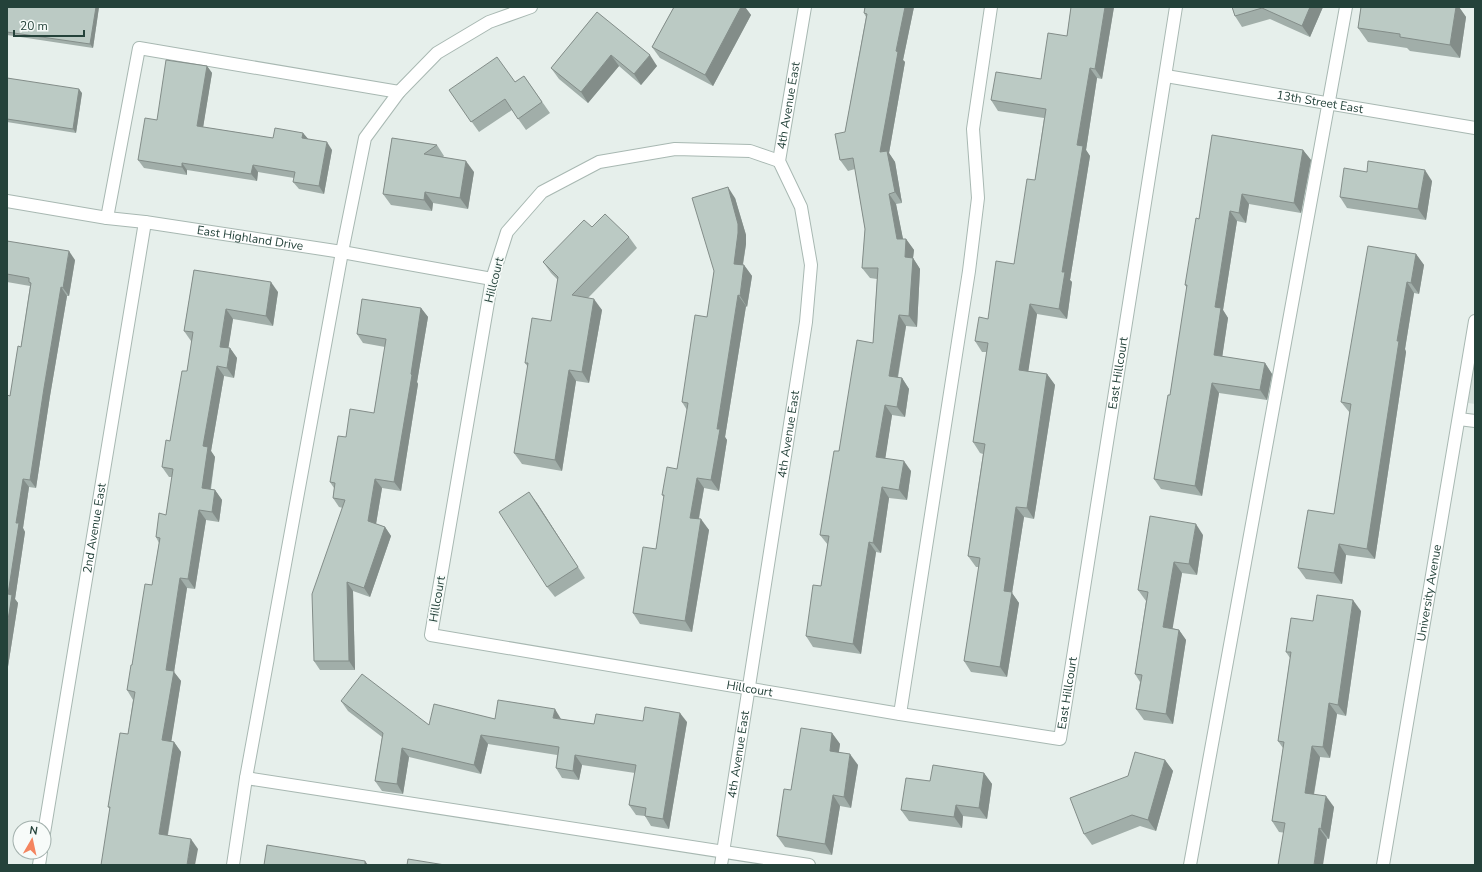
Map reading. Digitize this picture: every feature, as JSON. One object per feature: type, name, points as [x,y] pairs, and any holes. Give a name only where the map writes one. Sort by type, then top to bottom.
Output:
[{"type":"street","points":[[233,865],[246,778],[342,252],[365,138],[399,92],[437,53],[489,22],[531,7]]},
{"type":"street","name":"4th Avenue East","points":[[721,865],[806,322],[811,264],[801,207],[779,161],[805,7]]},
{"type":"street","points":[[900,714],[969,271],[978,198],[972,129],[991,7]]},
{"type":"street","name":"East Hillcourt","points":[[1060,739],[1176,7]]},
{"type":"street","points":[[1190,865],[1346,7]]},
{"type":"street","points":[[107,218],[139,48],[399,92]]},
{"type":"street","name":"13th Street East","points":[[1166,76],[1475,128]]},
{"type":"street","name":"Hillcourt","points":[[779,161],[750,151],[675,149],[599,162],[542,192],[507,232],[492,279],[431,635],[900,714],[1060,739]]},
{"type":"street","name":"East Highland Drive","points":[[7,201],[107,218],[145,222],[342,252],[492,279]]},
{"type":"street","name":"2nd Avenue East","points":[[46,820],[145,222]]},
{"type":"street","name":"University Avenue","points":[[1384,865],[1475,321]]},
{"type":"street","points":[[1459,419],[1475,421]]},
{"type":"street","points":[[246,778],[809,865]]},
{"type":"shaded area","points":[[1475,321],[1475,404],[1462,402]]},
{"type":"building","points":[[7,7],[96,7],[90,44],[7,32]]},
{"type":"building","points":[[674,7],[741,7],[705,75],[652,47]]},
{"type":"building","points":[[865,7],[905,7],[896,51],[898,52],[880,152],[887,151],[895,192],[889,194],[897,239],[906,239],[905,257],[913,258],[909,316],[899,315],[889,376],[902,378],[897,407],[885,405],[876,457],[904,461],[899,490],[882,487],[873,543],[869,542],[853,644],[806,636],[813,585],[821,586],[829,536],[820,535],[834,451],[839,451],[857,340],[873,343],[878,268],[862,268],[865,229],[853,158],[840,160],[835,134],[845,132],[867,14],[864,13]]},
{"type":"building","points":[[1071,7],[1105,7],[1095,69],[1090,68],[1077,145],[1083,146],[1062,272],[1065,272],[1059,309],[1030,304],[1019,370],[1047,374],[1027,508],[1016,507],[1004,591],[1012,592],[1000,667],[964,661],[980,558],[968,556],[985,444],[973,442],[988,343],[975,341],[979,317],[988,319],[996,261],[1014,264],[1027,179],[1035,180],[1046,109],[991,100],[996,72],[1041,79],[1048,33],[1067,36]]},
{"type":"building","points":[[1232,7],[1310,7],[1302,26],[1262,8],[1235,16]]},
{"type":"building","points":[[1361,7],[1456,7],[1450,45],[1400,37],[1400,34],[1358,28]]},
{"type":"building","points":[[597,12],[650,55],[634,74],[611,55],[581,92],[551,68]]},
{"type":"building","points":[[497,57],[515,82],[524,76],[542,102],[518,119],[505,99],[471,122],[449,90]]},
{"type":"building","points":[[166,60],[207,66],[197,126],[273,138],[275,128],[303,133],[302,138],[327,142],[319,186],[293,182],[295,172],[253,165],[251,174],[182,163],[182,167],[138,160],[145,118],[157,120]]},
{"type":"building","points":[[7,78],[79,89],[73,129],[7,119]]},
{"type":"building","points":[[1212,135],[1303,150],[1294,203],[1242,194],[1239,213],[1230,211],[1215,307],[1221,308],[1214,355],[1265,363],[1260,390],[1212,383],[1195,486],[1154,479],[1168,395],[1170,395],[1196,218],[1199,219]]},
{"type":"building","points":[[392,138],[437,145],[424,154],[466,161],[460,198],[425,192],[424,200],[383,194]]},
{"type":"building","points":[[1368,161],[1425,170],[1418,209],[1340,197],[1344,168],[1367,172]]},
{"type":"building","points":[[728,187],[738,224],[734,264],[744,265],[717,429],[720,429],[711,480],[697,478],[690,518],[701,519],[685,621],[633,613],[643,547],[656,549],[664,495],[662,495],[667,467],[677,469],[688,403],[682,402],[695,315],[707,317],[714,271],[692,198]]},
{"type":"building","points":[[605,214],[629,237],[572,295],[594,299],[582,372],[569,370],[555,460],[514,453],[528,363],[525,363],[532,318],[551,321],[558,277],[543,262],[584,220],[592,227]]},
{"type":"building","points":[[7,241],[69,251],[63,288],[61,287],[30,480],[23,479],[16,523],[19,523],[8,594],[12,595],[7,626],[7,395],[10,396],[18,346],[21,347],[31,283],[29,282],[29,278],[7,274]]},
{"type":"building","points":[[1368,246],[1416,254],[1411,283],[1407,282],[1397,341],[1399,341],[1367,549],[1339,544],[1334,573],[1298,568],[1308,510],[1334,514],[1351,404],[1341,402]]},
{"type":"building","points":[[194,270],[271,282],[266,316],[226,309],[220,347],[230,348],[227,368],[217,366],[203,446],[208,447],[202,488],[215,490],[212,512],[199,510],[188,579],[180,578],[166,670],[174,671],[162,740],[174,742],[159,834],[191,839],[187,865],[101,865],[110,807],[108,807],[120,733],[128,734],[135,692],[127,690],[145,584],[152,585],[160,538],[156,537],[159,513],[166,515],[173,469],[162,467],[166,440],[170,441],[182,371],[187,371],[193,332],[184,331]]},
{"type":"building","points":[[362,299],[421,308],[412,375],[394,482],[375,479],[368,521],[385,527],[364,588],[347,582],[349,661],[314,661],[312,594],[345,500],[333,498],[335,483],[330,482],[338,436],[346,437],[350,409],[374,413],[386,339],[357,334]]},
{"type":"building","points":[[529,492],[578,567],[547,587],[499,512]]},
{"type":"building","points":[[1150,516],[1196,524],[1189,564],[1174,562],[1163,627],[1179,630],[1166,714],[1136,709],[1142,675],[1135,674],[1148,592],[1138,590]]},
{"type":"building","points":[[1317,595],[1353,600],[1338,705],[1329,703],[1323,747],[1312,746],[1305,793],[1326,796],[1321,829],[1319,828],[1314,865],[1278,865],[1285,823],[1272,821],[1284,742],[1278,741],[1291,652],[1286,652],[1291,618],[1313,621]]},
{"type":"building","points":[[362,674],[429,725],[434,704],[495,719],[498,700],[555,709],[553,718],[594,724],[596,714],[643,721],[645,707],[680,713],[663,819],[645,816],[646,808],[629,805],[636,765],[575,755],[573,771],[556,768],[559,747],[481,735],[474,765],[402,748],[397,784],[375,781],[383,733],[341,701]]},
{"type":"building","points":[[801,728],[832,733],[830,751],[850,754],[844,797],[833,795],[825,844],[777,836],[784,789],[791,790]]},
{"type":"building","points":[[1135,752],[1165,760],[1148,820],[1132,815],[1084,834],[1070,798],[1128,776]]},
{"type":"building","points":[[933,765],[984,773],[979,808],[956,805],[954,817],[901,810],[906,778],[930,781]]},
{"type":"building","points":[[267,845],[365,861],[365,865],[264,865]]},
{"type":"building","points":[[408,859],[445,865],[407,865]]}]
